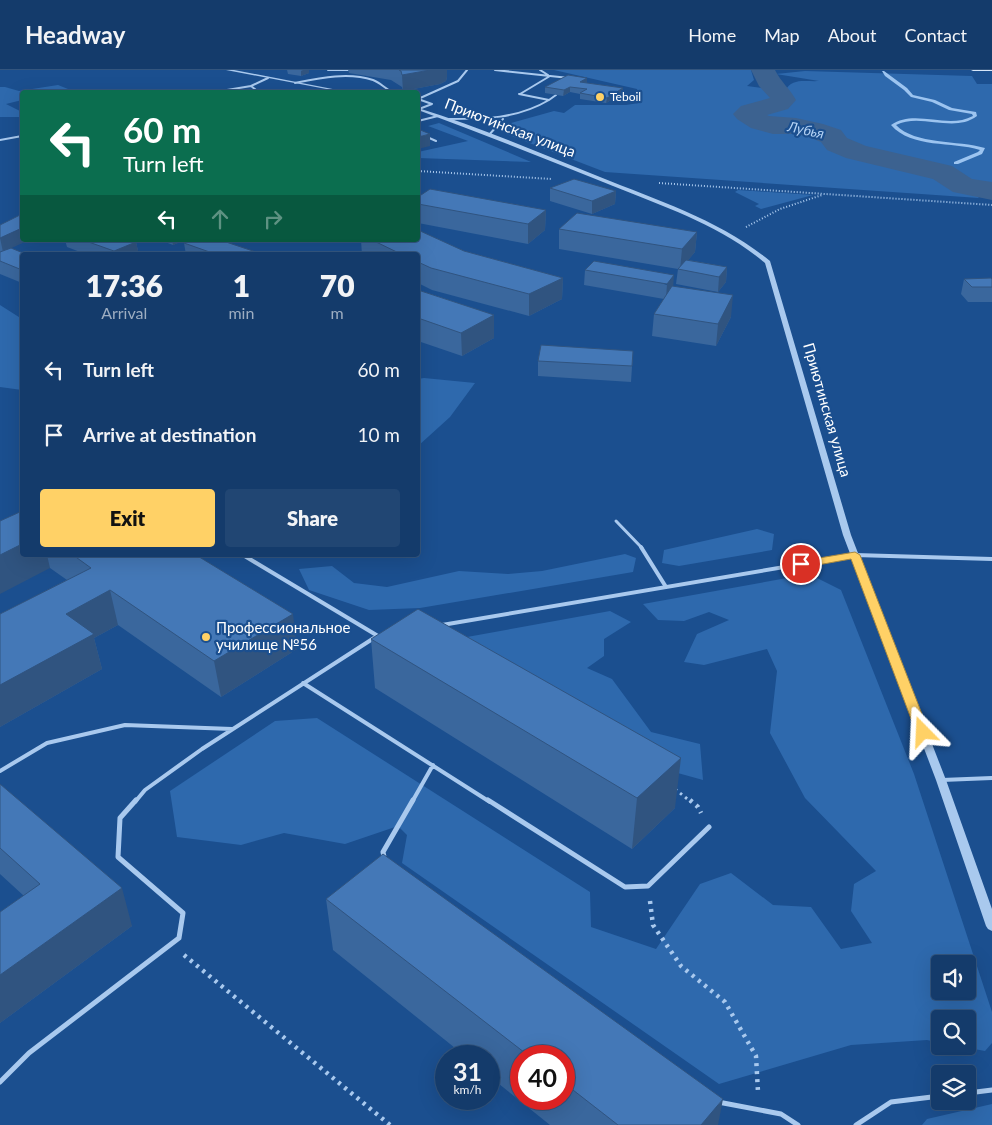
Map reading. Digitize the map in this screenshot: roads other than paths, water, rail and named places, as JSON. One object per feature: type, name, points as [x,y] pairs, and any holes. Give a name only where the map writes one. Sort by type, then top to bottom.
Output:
[{"type":"main road","points":[[973,70],[992,70]]},
{"type":"street","points":[[228,70],[334,90]]},
{"type":"street","name":"Приютинская улица","points":[[420,110],[489,135],[703,222],[753,248],[768,262],[847,535],[941,780],[992,926]]},
{"type":"lane","points":[[328,70],[349,70]]},
{"type":"lane","points":[[420,98],[458,81],[466,70]]},
{"type":"lane","points":[[496,70],[574,79]]},
{"type":"lane","points":[[540,70],[550,76]]},
{"type":"lane","points":[[334,76],[340,71]]},
{"type":"lane","points":[[295,83],[334,76],[381,83],[390,90]]},
{"type":"lane","points":[[549,100],[519,94],[550,76]]},
{"type":"lane","points":[[227,90],[251,86],[268,78]]},
{"type":"lane","points":[[251,86],[256,90]]},
{"type":"lane","points":[[446,119],[503,119],[528,112],[556,95]]},
{"type":"lane","points":[[420,100],[432,104],[420,108]]},
{"type":"lane","points":[[420,120],[438,116]]},
{"type":"lane","points":[[489,135],[503,119]]},
{"type":"lane","points":[[420,134],[436,141]]},
{"type":"lane","points":[[0,140],[20,136]]},
{"type":"lane","points":[[616,521],[645,551],[666,587]]},
{"type":"lane","points":[[433,626],[855,555],[992,559]]},
{"type":"lane","points":[[246,557],[378,636]]},
{"type":"lane","points":[[0,1082],[29,1053],[179,938],[183,913],[118,857],[120,818],[145,790],[232,729],[378,636],[387,634]]},
{"type":"lane","points":[[304,683],[625,887],[648,886],[709,827]]},
{"type":"lane","points":[[0,772],[47,743],[125,726],[232,729]]},
{"type":"lane","points":[[386,866],[383,852],[433,765]]},
{"type":"lane","points":[[941,780],[992,778]]},
{"type":"lane","points":[[976,1092],[992,1090]]},
{"type":"lane","points":[[856,1125],[891,1102],[931,1097]]},
{"type":"lane","points":[[707,1098],[726,1106],[758,1108],[794,1120],[798,1125]]},
{"type":"waterway","name":"Лубья","points":[[763,70],[771,86],[780,93],[784,100],[774,106],[750,111],[746,114],[760,122],[773,126],[796,126],[814,130],[831,136],[837,144],[856,152],[942,172],[963,186],[992,191]]},
{"type":"waterway","points":[[883,72],[906,89],[912,96],[933,101],[951,109],[974,113],[975,116],[957,122],[911,120],[901,121],[893,125],[899,132],[909,136],[983,149],[980,153],[956,163]]},
{"type":"place","name":"Teboil","points":[[600,97]]},
{"type":"place","name":"Профессиональное училище №56","points":[[206,637]]}]
